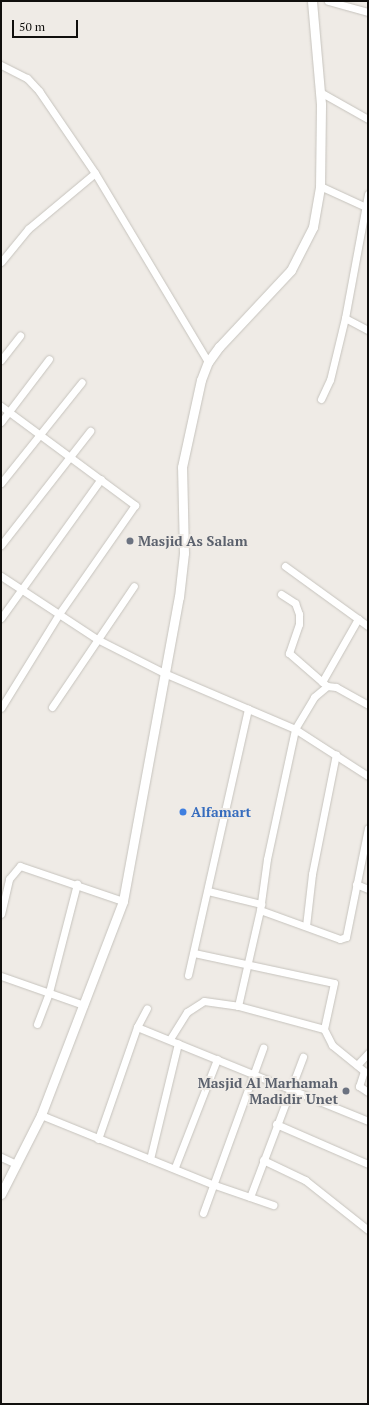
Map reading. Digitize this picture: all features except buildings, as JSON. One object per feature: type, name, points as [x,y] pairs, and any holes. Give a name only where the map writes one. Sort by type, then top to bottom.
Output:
[{"type":"street","points":[[1,1194],[41,1115],[123,901],[179,597],[184,552],[182,508],[183,462],[196,398],[208,362],[234,329],[283,279],[298,258],[312,227],[320,186],[320,92],[312,1]]},
{"type":"street","points":[[328,1],[368,12]]},
{"type":"street","points":[[1,65],[27,78],[40,91],[95,173],[208,362]]},
{"type":"street","points":[[320,92],[368,119]]},
{"type":"street","points":[[1,262],[28,229],[95,173]]},
{"type":"street","points":[[320,186],[367,208]]},
{"type":"street","points":[[321,399],[330,380],[345,318],[367,208],[368,194]]},
{"type":"street","points":[[345,318],[368,330]]},
{"type":"street","points":[[1,360],[20,336]]},
{"type":"street","points":[[1,422],[49,359]]},
{"type":"street","points":[[1,483],[82,382]]},
{"type":"street","points":[[1,406],[133,502],[135,507],[59,614],[1,708]]},
{"type":"street","points":[[1,545],[90,431]]},
{"type":"street","points":[[1,618],[20,588],[101,478]]},
{"type":"street","points":[[285,566],[368,626]]},
{"type":"street","points":[[1,576],[98,639],[164,673],[295,730],[336,754],[368,776]]},
{"type":"street","points":[[52,707],[134,586]]},
{"type":"street","points":[[281,594],[295,603],[299,614],[299,624],[289,653],[325,684],[336,687],[368,705]]},
{"type":"street","points":[[238,1006],[260,907],[267,859],[295,730],[314,696],[325,684],[358,619]]},
{"type":"street","points":[[188,975],[208,892],[248,709]]},
{"type":"street","points":[[306,926],[312,874],[336,754]]},
{"type":"street","points":[[208,892],[260,907],[340,939],[346,937],[368,828]]},
{"type":"street","points":[[1,914],[9,879],[20,866],[77,884],[123,901]]},
{"type":"street","points":[[37,1024],[49,992],[77,884]]},
{"type":"street","points":[[356,884],[368,889]]},
{"type":"street","points":[[194,953],[247,963],[334,983],[324,1030],[332,1045],[364,1071],[359,1086],[368,1092]]},
{"type":"street","points":[[1,976],[84,1005]]},
{"type":"street","points":[[170,1039],[187,1012],[199,1004],[209,1001],[238,1006],[324,1030]]},
{"type":"street","points":[[98,1140],[137,1027],[147,1008]]},
{"type":"street","points":[[137,1027],[170,1039],[252,1076],[290,1089],[368,1121]]},
{"type":"street","points":[[150,1158],[178,1043]]},
{"type":"street","points":[[203,1213],[212,1184],[263,1048]]},
{"type":"street","points":[[357,1065],[368,1054]]},
{"type":"street","points":[[250,1197],[276,1124],[303,1057]]},
{"type":"street","points":[[175,1167],[217,1060]]},
{"type":"street","points":[[41,1115],[98,1140],[175,1167],[212,1184],[273,1205]]},
{"type":"street","points":[[276,1124],[368,1164]]},
{"type":"street","points":[[1,1157],[16,1164]]},
{"type":"street","points":[[263,1160],[305,1180],[368,1230]]},
{"type":"place","name":"Masjid As Salam","points":[[130,541]]},
{"type":"place","name":"Alfamart","points":[[183,812]]},
{"type":"place","name":"Masjid Al Marhamah Madidir Unet","points":[[346,1091]]}]
